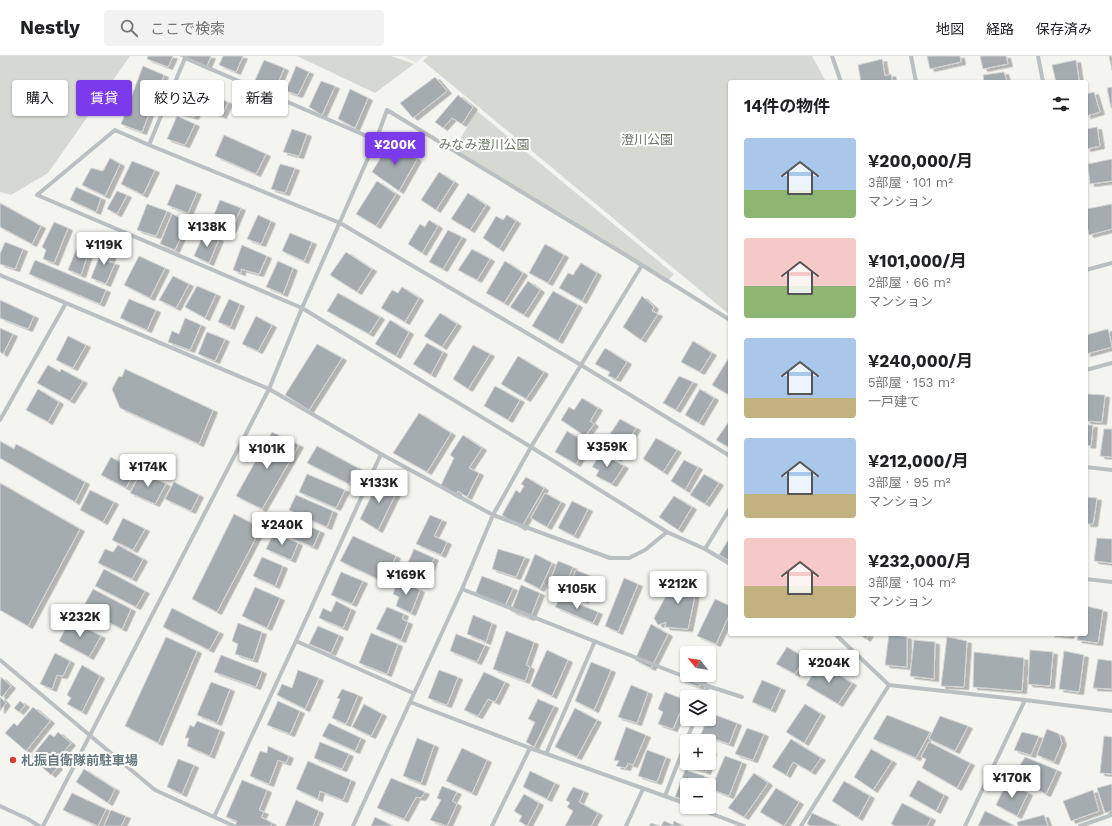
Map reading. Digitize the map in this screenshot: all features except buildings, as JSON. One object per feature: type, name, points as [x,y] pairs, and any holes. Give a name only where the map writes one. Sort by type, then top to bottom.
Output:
[{"type":"street","points":[[832,56],[841,80]]},
{"type":"street","points":[[911,56],[916,80]]},
{"type":"street","points":[[1038,56],[1043,80]]},
{"type":"street","points":[[149,145],[185,58],[376,140]]},
{"type":"street","points":[[43,826],[269,389],[302,308],[376,140],[387,110],[728,319]]},
{"type":"street","points":[[728,455],[581,365],[340,223],[115,130],[37,195],[302,308],[531,447],[667,532],[705,549],[728,563]]},
{"type":"street","points":[[1088,269],[1112,263]]},
{"type":"street","points":[[353,826],[462,589],[493,515],[531,447],[642,265]]},
{"type":"street","points":[[0,275],[269,389],[381,454],[493,515],[610,558],[629,558],[645,550],[667,532]]},
{"type":"street","points":[[0,420],[66,303]]},
{"type":"street","points":[[1088,369],[1112,363]]},
{"type":"street","points":[[214,817],[381,454]]},
{"type":"street","points":[[1088,467],[1112,470]]},
{"type":"street","points":[[705,549],[728,511]]},
{"type":"street","points":[[1088,579],[1112,582]]},
{"type":"street","points":[[462,589],[708,686],[742,697]]},
{"type":"street","points":[[837,636],[889,685],[1112,711]]},
{"type":"street","points":[[296,641],[413,693]]},
{"type":"street","points":[[546,754],[595,641]]},
{"type":"street","points":[[0,660],[155,790],[234,826]]},
{"type":"street","points":[[801,826],[889,685]]},
{"type":"street","points":[[707,690],[708,686]]},
{"type":"street","points":[[965,826],[1025,700]]},
{"type":"street","points":[[410,702],[546,754],[680,801]]},
{"type":"street","points":[[665,796],[692,726]]},
{"type":"street","points":[[492,826],[530,748]]},
{"type":"street","points":[[626,826],[643,789]]},
{"type":"street","points":[[0,806],[28,819],[39,826]]},
{"type":"street","points":[[712,814],[744,826]]},
{"type":"street","points":[[1080,826],[1112,815]]},
{"type":"shaded area","points":[[402,56],[424,56],[416,63]]},
{"type":"green space","points":[[0,56],[130,56],[113,80],[76,80],[76,116],[88,116],[48,173],[11,195],[0,192]]},
{"type":"green space","points":[[297,56],[391,56],[414,64],[375,93]]},
{"type":"green space","name":"澄川公園","points":[[428,56],[812,56],[825,80],[728,80],[728,313],[423,61]]},
{"type":"green space","name":"みなみ澄川公園","points":[[477,111],[674,274],[666,283],[454,149]]},
{"type":"place","name":"札振自衛隊前駐車場","points":[[13,760]]}]
